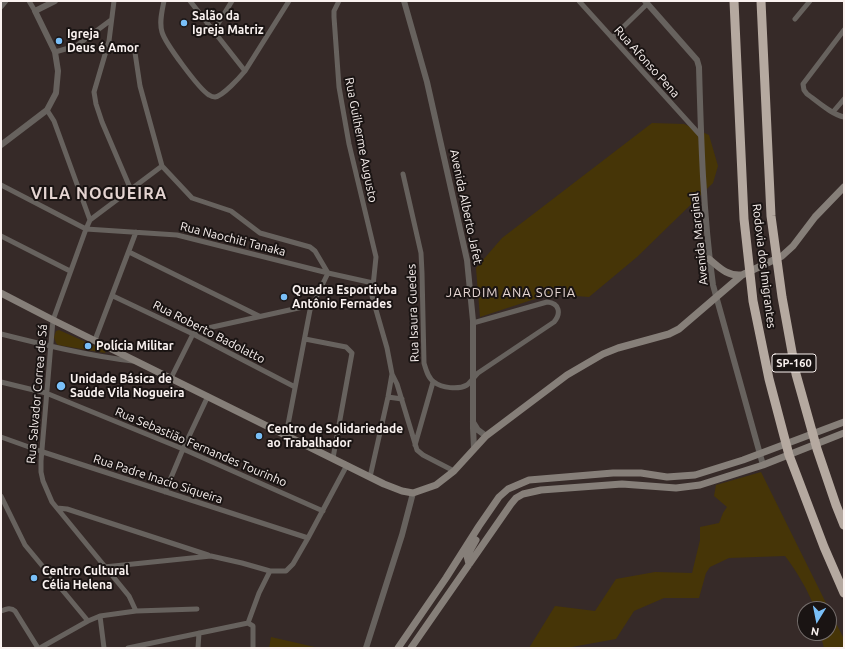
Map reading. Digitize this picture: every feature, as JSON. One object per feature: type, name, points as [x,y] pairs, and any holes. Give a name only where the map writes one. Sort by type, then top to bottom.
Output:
[{"type":"highway","name":"Rodovia dos Imigrantes","points":[[734,1],[744,219],[754,301],[769,379],[789,455],[807,506],[844,593]]},
{"type":"highway","name":"Rodovia dos Imigrantes","points":[[761,1],[771,216],[782,297],[796,374],[817,449],[844,525]]},
{"type":"highway","points":[[838,580],[844,598]]},
{"type":"main road","points":[[1,293],[370,477],[402,491],[413,493],[436,485],[454,471],[486,436],[567,375],[603,354],[618,348],[669,334],[679,329],[742,275],[782,256],[815,217],[844,187]]},
{"type":"main road","points":[[709,259],[726,273],[742,275]]},
{"type":"main road","points":[[398,648],[446,578],[479,526],[504,492],[518,484],[529,480],[613,473],[680,477],[699,474],[760,454],[844,422]]},
{"type":"main road","points":[[411,648],[511,504],[516,498],[523,494],[541,490],[622,484],[667,488],[688,488],[763,465],[844,433]]},
{"type":"main road","points":[[667,488],[665,484],[667,480],[693,478],[699,474]]},
{"type":"main road","points":[[622,484],[632,481],[656,484],[658,481],[657,475]]},
{"type":"main road","points":[[469,564],[467,556],[476,540],[479,526]]},
{"type":"street","points":[[1,7],[6,1]]},
{"type":"street","points":[[1,145],[47,110],[56,93],[58,71],[55,52],[29,1]]},
{"type":"street","points":[[35,11],[55,1]]},
{"type":"street","points":[[114,1],[109,41],[94,92],[102,122],[131,190]]},
{"type":"street","points":[[164,1],[161,26],[162,33],[174,52],[208,94],[213,97],[218,96],[245,71],[289,1]]},
{"type":"street","points":[[190,1],[245,71]]},
{"type":"street","points":[[213,32],[232,1]]},
{"type":"street","name":"Rua Guilherme Augusto","points":[[339,1],[334,11],[339,88],[349,144],[376,257],[372,291],[373,301],[387,348],[392,374]]},
{"type":"street","name":"Avenida Alberto Jafet","points":[[404,1],[427,82],[467,260],[473,323],[474,448]]},
{"type":"street","name":"Rua Afonso Pena","points":[[579,1],[701,136]]},
{"type":"street","points":[[795,19],[810,1]]},
{"type":"street","points":[[612,38],[646,2]]},
{"type":"street","name":"Avenida Marginal","points":[[646,2],[697,60],[699,67],[701,136],[709,259],[713,285],[763,465]]},
{"type":"street","points":[[55,52],[76,46],[111,20]]},
{"type":"street","points":[[844,30],[803,84],[804,90],[807,94],[833,112],[844,117]]},
{"type":"street","points":[[134,46],[138,82],[162,166],[192,198],[231,211],[260,233],[310,247],[315,251],[328,273],[308,316],[286,435]]},
{"type":"street","points":[[833,112],[844,99]]},
{"type":"street","points":[[47,110],[54,121],[90,220]]},
{"type":"street","name":"Rua Salvador Correa de Sá","points":[[136,611],[129,596],[52,502],[43,481],[41,472],[46,393],[53,320],[86,229],[90,220],[162,166]]},
{"type":"street","name":"Rua Isaura Guedes","points":[[403,174],[421,253],[424,363],[429,376],[434,382]]},
{"type":"street","points":[[1,185],[86,229]]},
{"type":"street","name":"Rua Naochiti Tanaka","points":[[86,229],[177,235],[373,283]]},
{"type":"street","points":[[95,340],[113,296],[136,232]]},
{"type":"street","points":[[1,236],[70,271]]},
{"type":"street","points":[[129,252],[259,316]]},
{"type":"street","name":"Rua Roberto Badolatto","points":[[113,296],[194,334],[295,387]]},
{"type":"street","points":[[415,446],[434,382],[447,387],[455,388],[468,384],[478,373],[554,322],[558,315],[558,309],[554,304],[547,302],[473,323]]},
{"type":"street","points":[[171,378],[194,334],[199,330],[312,305]]},
{"type":"street","points":[[1,334],[50,346],[138,362]]},
{"type":"street","points":[[304,339],[346,347],[352,353],[333,458]]},
{"type":"street","points":[[107,357],[116,351]]},
{"type":"street","points":[[370,477],[392,374]]},
{"type":"street","points":[[392,374],[402,399],[415,446],[423,455],[454,471]]},
{"type":"street","name":"Rua Sebastião Fernandes Tourinho","points":[[1,382],[46,393],[183,449],[323,511]]},
{"type":"street","points":[[165,492],[208,396]]},
{"type":"street","points":[[388,397],[402,399]]},
{"type":"street","points":[[473,422],[478,430],[486,436]]},
{"type":"street","name":"Rua Padre Inacio Siqueira","points":[[1,437],[308,538]]},
{"type":"street","points":[[58,508],[67,509],[211,556],[237,561],[270,571],[281,572],[290,568],[323,511],[347,465]]},
{"type":"street","points":[[366,648],[402,535],[413,493]]},
{"type":"street","points":[[1,496],[25,545],[88,621]]},
{"type":"street","points":[[104,567],[211,556]]},
{"type":"street","points":[[248,623],[259,593],[270,571]]},
{"type":"street","points":[[1,611],[9,608],[15,611],[39,648],[100,616],[136,611],[197,609]]},
{"type":"street","points":[[100,616],[104,648]]},
{"type":"street","points":[[128,648],[148,646],[199,633],[248,623],[253,626],[253,648]]},
{"type":"street","points":[[198,648],[199,633]]},
{"type":"shaded area","points":[[652,123],[684,124],[709,135],[718,166],[713,183],[637,257],[589,297],[550,294],[480,317],[476,268],[502,238]]},
{"type":"shaded area","points":[[59,330],[106,351],[105,353],[58,345],[54,337],[56,331]]},
{"type":"shaded area","points":[[761,472],[825,601],[812,601],[802,581],[785,556],[729,558],[710,567],[706,573],[699,598],[664,598],[634,611],[616,639],[566,648],[529,648],[555,606],[595,611],[616,579],[655,572],[692,573],[700,540],[700,527],[719,523],[727,507],[714,496],[716,485]]},
{"type":"shaded area","points":[[837,625],[844,639],[844,648],[824,648],[822,641],[837,641]]},
{"type":"shaded area","points":[[271,637],[319,648],[269,648]]},
{"type":"place","name":"Salão da Igreja Matriz","points":[[184,23]]},
{"type":"place","name":"Igreja Deus é Amor","points":[[59,41]]},
{"type":"place","name":"Quadra Esportivba Antônio Fernades","points":[[284,297]]},
{"type":"place","name":"Polícia Militar","points":[[88,346]]},
{"type":"place","name":"Unidade Básica de Saúde Vila Nogueira","points":[[61,386]]},
{"type":"place","name":"Centro de Solidariedade ao Trabalhador","points":[[259,436]]},
{"type":"place","name":"Centro Cultural Célia Helena","points":[[34,578]]},
{"type":"district","name":"VILA NOGUEIRA","points":[[99,194]]},
{"type":"district","name":"JARDIM ANA SOFIA","points":[[511,293]]}]
